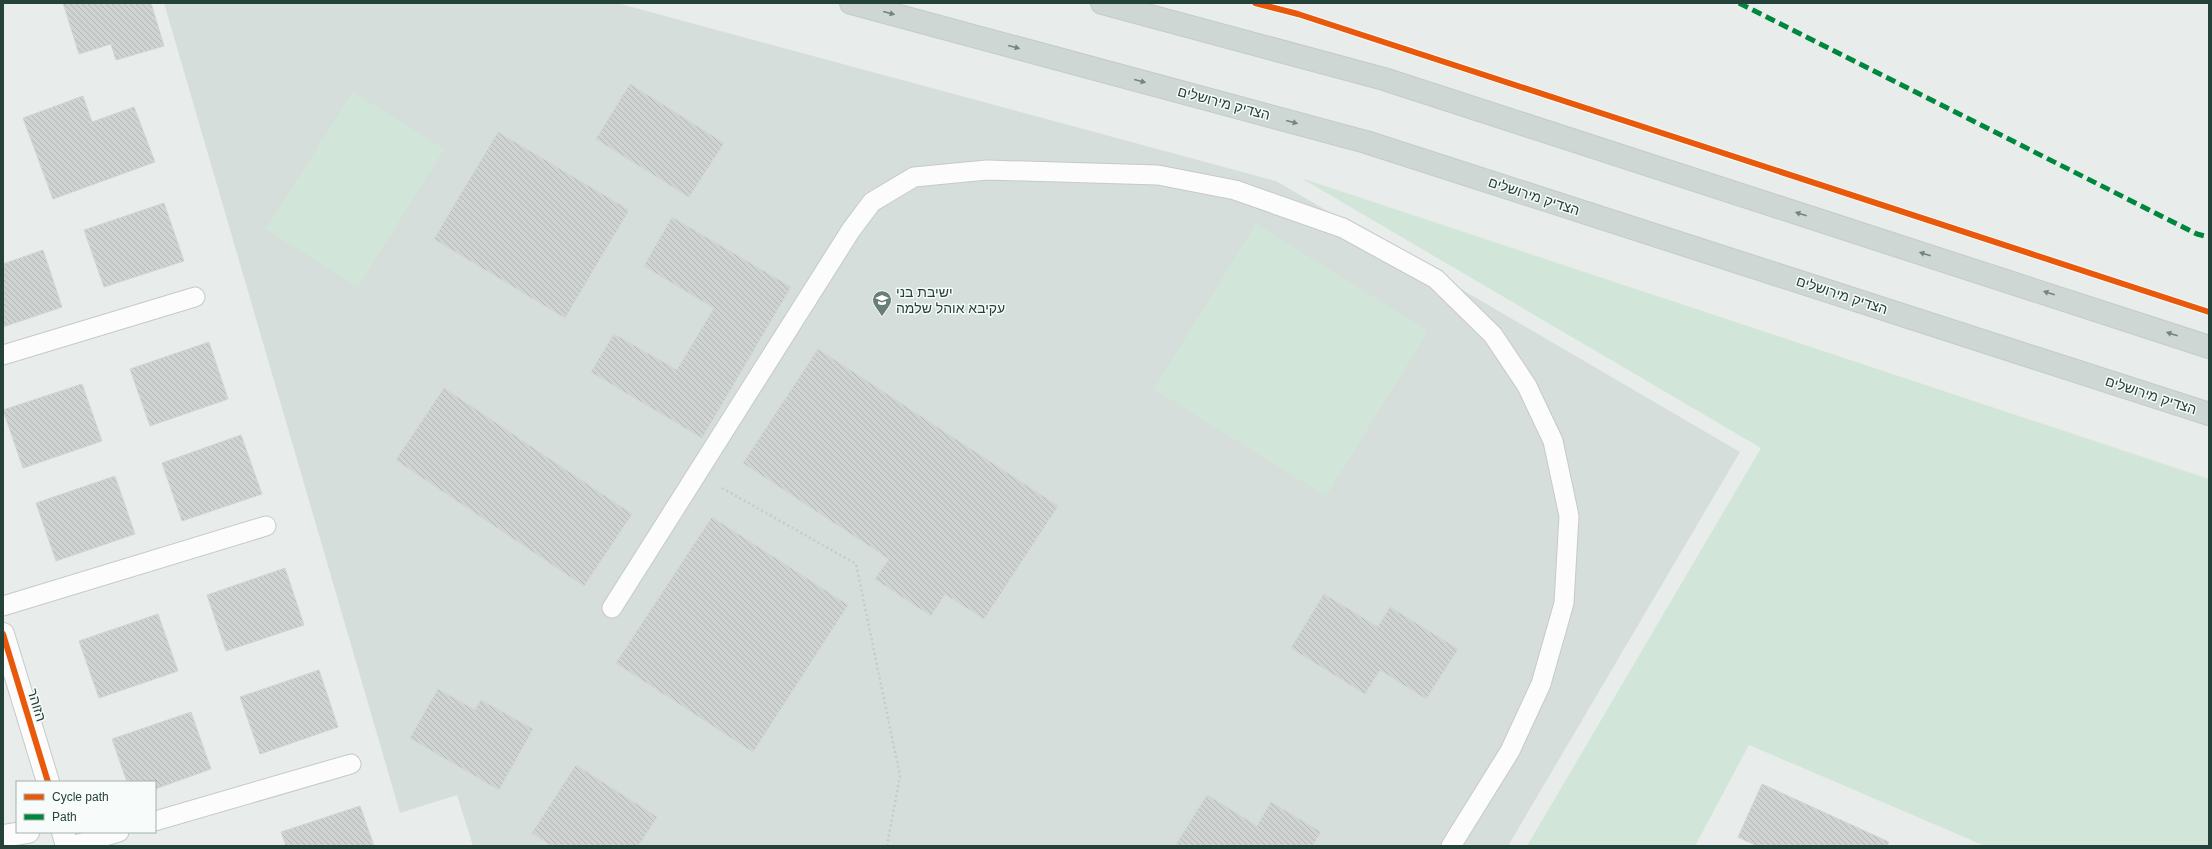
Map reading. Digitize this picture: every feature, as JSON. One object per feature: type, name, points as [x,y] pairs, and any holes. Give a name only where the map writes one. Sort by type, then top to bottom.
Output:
[{"type":"main road","name":"הצדיק מירושלים","points":[[851,3],[1366,142],[2209,414]]},
{"type":"main road","points":[[1102,3],[1384,79],[2209,346]]},
{"type":"street","name":"הזוהר","points":[[3,634],[48,781]]},
{"type":"street","points":[[3,836],[22,833]]},
{"type":"street","points":[[63,833],[67,846]]},
{"type":"lane","points":[[612,608],[851,230],[872,202],[914,177],[987,170],[1158,175],[1235,190],[1343,228],[1436,279],[1493,335],[1527,386],[1553,442],[1569,516],[1564,603],[1541,684],[1510,751],[1451,846]]},
{"type":"lane","points":[[3,355],[195,297]]},
{"type":"lane","points":[[3,606],[266,526]]},
{"type":"lane","points":[[156,821],[351,764]]},
{"type":"lane","points":[[71,846],[116,833]]},
{"type":"path","points":[[697,473],[856,564],[900,776],[888,846]]},
{"type":"shaded area","name":"ישיבת בני עקיבא אוהל שלמה","points":[[164,3],[617,3],[1276,181],[1740,452],[1508,846],[473,846],[457,795],[400,813]]},
{"type":"green space","points":[[353,92],[444,149],[358,287],[266,229]]},
{"type":"green space","points":[[1301,178],[2209,479],[2209,846],[1985,846],[1749,745],[1695,846],[1527,846],[1761,448]]},
{"type":"green space","points":[[1256,224],[1428,331],[1326,496],[1154,389]]},
{"type":"building","points":[[63,3],[151,3],[164,46],[116,60],[111,44],[79,54]]},
{"type":"building","points":[[630,84],[724,143],[689,197],[596,139]]},
{"type":"building","points":[[83,96],[92,122],[134,107],[155,162],[53,199],[23,118]]},
{"type":"building","points":[[498,132],[629,210],[565,318],[434,239]]},
{"type":"building","points":[[164,203],[184,261],[104,287],[84,230]]},
{"type":"building","points":[[672,217],[791,287],[702,438],[591,372],[614,334],[677,370],[714,308],[644,266]]},
{"type":"building","points":[[43,250],[62,307],[3,327],[3,264]]},
{"type":"building","points":[[209,342],[228,399],[150,426],[130,369]]},
{"type":"building","points":[[818,349],[1058,506],[984,619],[945,594],[931,616],[875,579],[889,559],[743,463]]},
{"type":"building","points":[[82,384],[102,441],[23,468],[3,410]]},
{"type":"building","points":[[444,388],[632,514],[584,586],[396,460]]},
{"type":"building","points":[[241,435],[262,494],[182,521],[162,463]]},
{"type":"building","points":[[115,476],[135,534],[56,561],[36,503]]},
{"type":"building","points":[[712,517],[848,605],[753,752],[616,663]]},
{"type":"building","points":[[285,568],[304,625],[226,651],[207,595]]},
{"type":"building","points":[[1324,594],[1378,627],[1390,607],[1458,649],[1426,699],[1380,670],[1365,694],[1291,648]]},
{"type":"building","points":[[158,614],[178,671],[99,698],[79,641]]},
{"type":"building","points":[[319,670],[338,727],[260,754],[240,697]]},
{"type":"building","points":[[438,689],[475,710],[481,700],[533,729],[499,790],[410,738]]},
{"type":"building","points":[[191,712],[211,769],[156,789],[156,781],[127,781],[112,739]]},
{"type":"building","points":[[576,765],[657,817],[638,846],[552,846],[532,833]]},
{"type":"building","points":[[1762,784],[1889,842],[1887,846],[1757,846],[1738,837]]},
{"type":"building","points":[[1207,795],[1257,826],[1271,802],[1321,832],[1312,846],[1175,846]]},
{"type":"building","points":[[360,806],[374,846],[286,846],[281,832]]},
{"type":"marked path","points":[[1739,3],[2197,234],[2209,237]]},
{"type":"cycle path","points":[[1255,3],[1298,14],[2209,312]]},
{"type":"cycle path","points":[[3,634],[48,781]]},
{"type":"place","name":"ישיבת בני עקיבא אוהל שלמה","points":[[882,317]]}]
